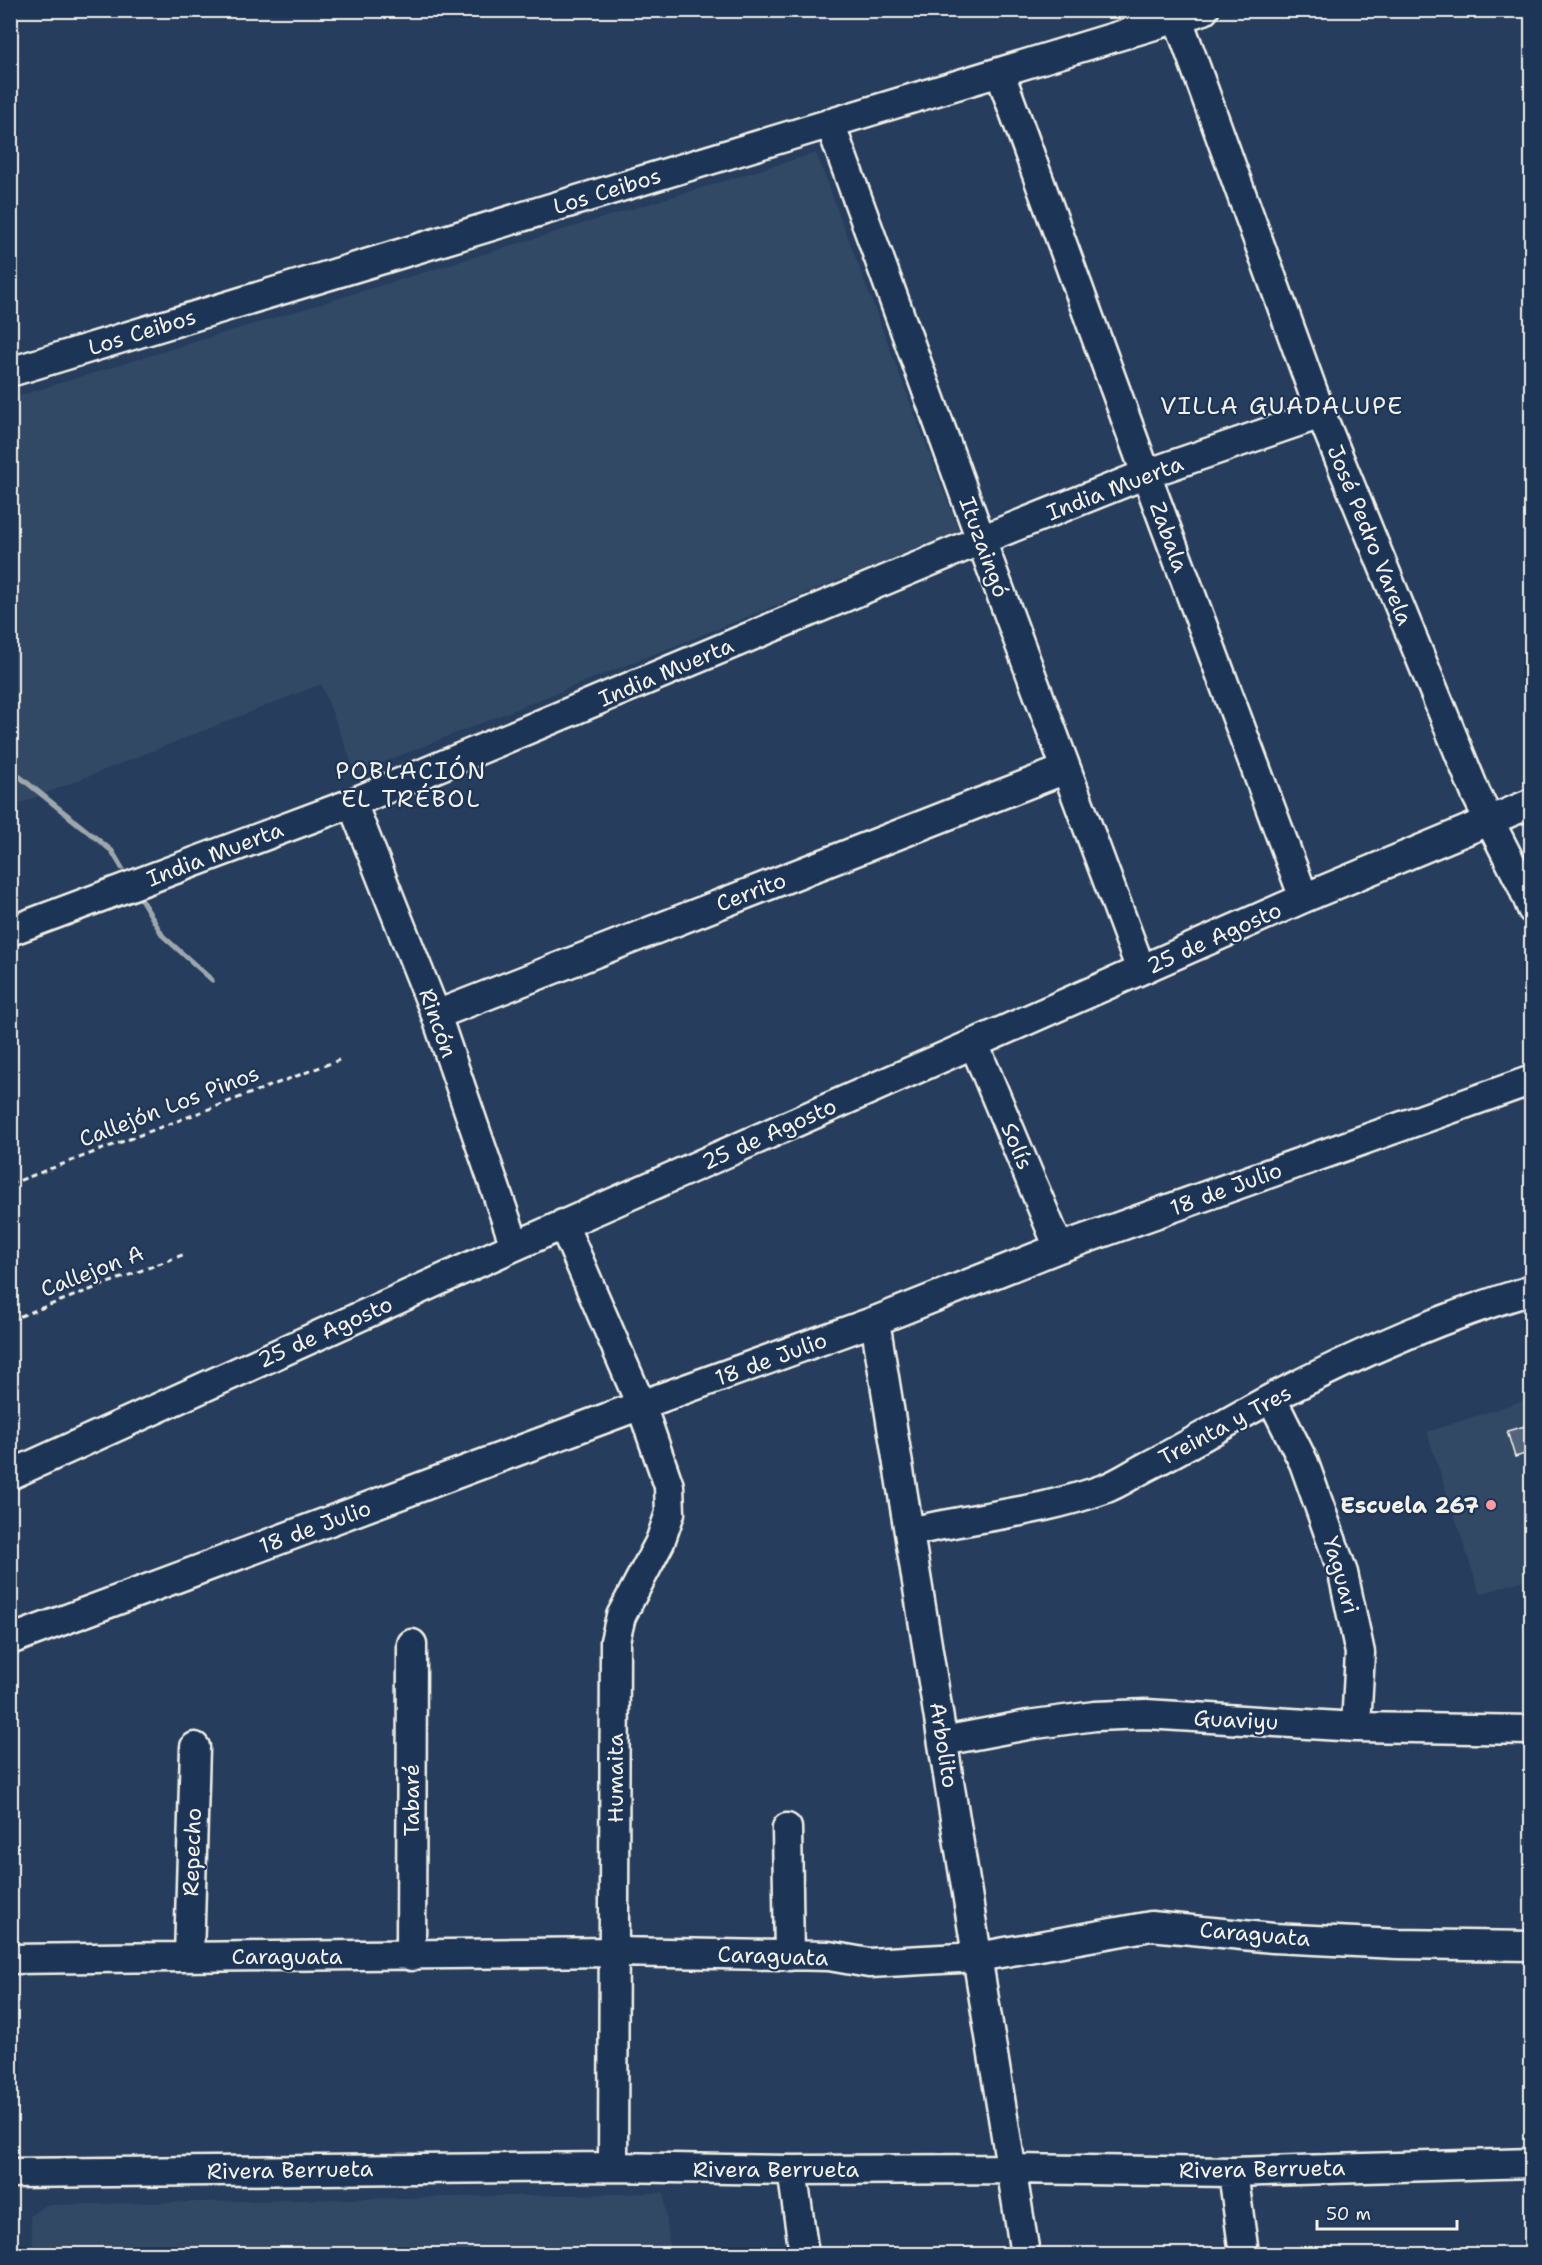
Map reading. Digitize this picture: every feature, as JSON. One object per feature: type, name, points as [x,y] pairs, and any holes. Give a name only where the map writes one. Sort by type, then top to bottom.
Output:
[{"type":"street","name":"Los Ceibos","points":[[10,372],[1191,15]]},
{"type":"street","name":"José Pedro Varela","points":[[1191,15],[1321,414],[1476,794],[1532,909]]},
{"type":"street","name":"Zabala","points":[[1000,73],[1304,898]]},
{"type":"street","name":"Ituzaingó","points":[[830,123],[981,540],[1141,970]]},
{"type":"street","name":"India Muerta","points":[[10,931],[352,803],[981,540],[1146,474],[1321,414]]},
{"type":"street","name":"Cerrito","points":[[436,1015],[1066,769]]},
{"type":"street","name":"Rincón","points":[[352,803],[436,1015],[515,1246]]},
{"type":"street","name":"25 de Agosto","points":[[10,1475],[563,1224],[1304,898],[1532,803]]},
{"type":"street","name":"Solís","points":[[974,1044],[1059,1248]]},
{"type":"street","name":"18 de Julio","points":[[10,1641],[875,1321],[1059,1248],[1532,1080]]},
{"type":"street","points":[[563,1224],[641,1406]]},
{"type":"street","name":"Treinta y Tres","points":[[909,1532],[956,1521],[1034,1510],[1105,1488],[1184,1448],[1272,1398],[1398,1338],[1491,1301],[1532,1290]]},
{"type":"street","name":"Arbolito","points":[[875,1321],[1025,2254]]},
{"type":"street","name":"Yaguari","points":[[1272,1398],[1304,1463],[1343,1573],[1360,1653],[1356,1727]]},
{"type":"street","name":"Humaita","points":[[613,2167],[615,1641],[621,1616],[660,1542],[670,1513],[669,1486],[641,1406]]},
{"type":"street","name":"Tabaré","points":[[411,1956],[412,1644]]},
{"type":"street","name":"Guaviyu","points":[[943,1740],[1095,1716],[1136,1715],[1356,1727],[1532,1730]]},
{"type":"street","name":"Repecho","points":[[189,1957],[195,1747]]},
{"type":"street","points":[[787,1828],[789,1956]]},
{"type":"street","name":"Caraguata","points":[[10,1959],[615,1952],[829,1956],[869,1963],[978,1957],[1151,1926],[1273,1938],[1397,1944],[1532,1946]]},
{"type":"street","name":"Rivera Berrueta","points":[[16,2173],[613,2167],[1233,2172],[1532,2163]]},
{"type":"street","points":[[792,2170],[804,2254]]},
{"type":"street","points":[[1233,2172],[1244,2254]]},
{"type":"path","name":"Callejón Los Pinos","points":[[10,1184],[339,1060]]},
{"type":"path","name":"Callejon A","points":[[10,1320],[185,1254]]},
{"type":"shaded area","points":[[816,153],[959,532],[356,773],[321,684],[11,807],[11,398]]},
{"type":"shaded area","name":"Escuela 267","points":[[1531,1398],[1531,1578],[1480,1594],[1427,1432]]},
{"type":"shaded area","points":[[664,2193],[670,2254],[34,2254],[30,2216],[45,2205]]},
{"type":"building","points":[[1532,1424],[1532,1452],[1515,1457],[1507,1431]]},
{"type":"waterway","points":[[10,769],[112,851],[122,868]]},
{"type":"waterway","points":[[138,894],[163,936],[212,980]]},
{"type":"place","name":"Escuela 267","points":[[1491,1505]]},
{"type":"district","name":"VILLA GUADALUPE","points":[[1282,406]]},
{"type":"district","name":"POBLACIÓN EL TRÉBOL","points":[[411,785]]}]
